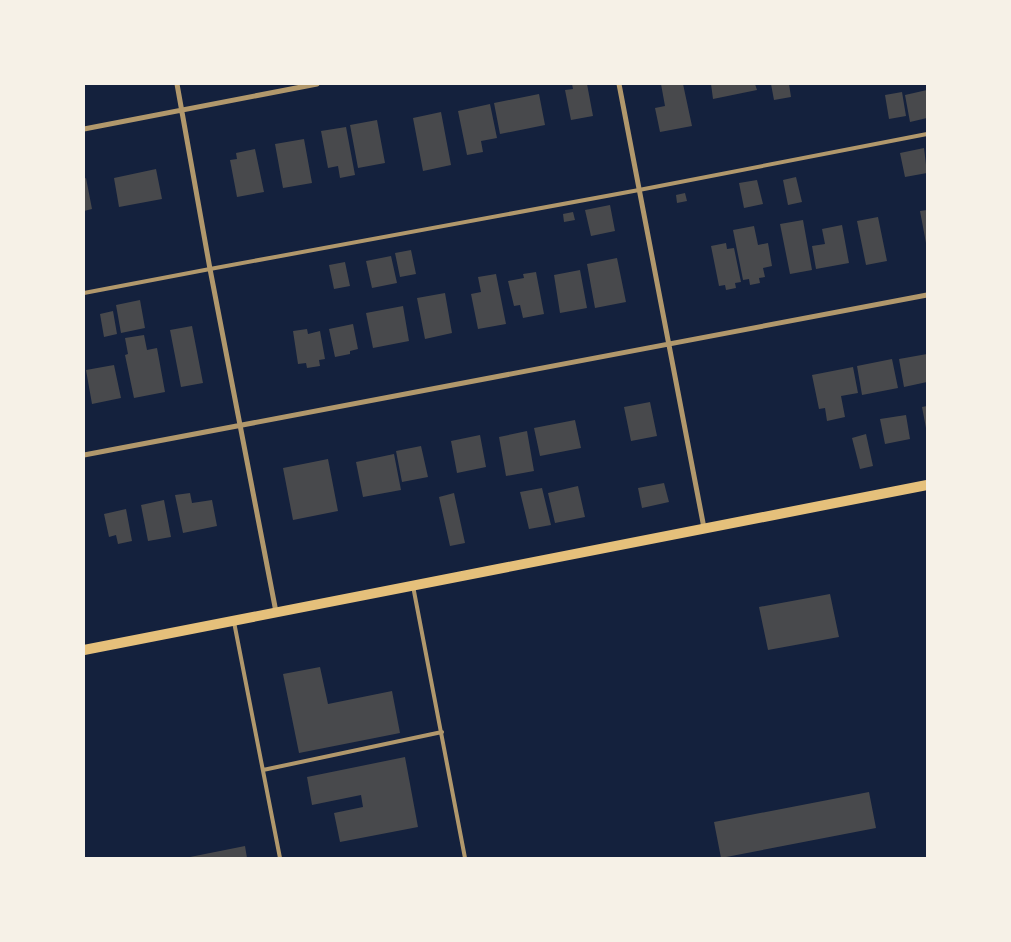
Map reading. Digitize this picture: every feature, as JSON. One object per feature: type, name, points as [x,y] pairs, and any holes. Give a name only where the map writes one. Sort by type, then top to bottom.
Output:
[{"type":"main road","points":[[84,650],[927,485]]},
{"type":"street","points":[[177,84],[276,612]]},
{"type":"street","points":[[84,129],[317,84]]},
{"type":"street","points":[[619,84],[704,528]]},
{"type":"street","points":[[84,455],[927,295]]},
{"type":"lane","points":[[84,293],[210,268],[639,190],[927,134]]},
{"type":"lane","points":[[413,586],[465,858]]},
{"type":"lane","points":[[234,620],[280,858]]},
{"type":"lane","points":[[263,770],[442,732]]},
{"type":"building","points":[[572,84],[587,84],[593,116],[571,120],[565,90],[573,89]]},
{"type":"building","points":[[661,84],[683,84],[692,126],[660,132],[655,108],[665,106]]},
{"type":"building","points":[[711,84],[755,84],[757,90],[713,99]]},
{"type":"building","points":[[771,84],[789,84],[791,97],[774,100]]},
{"type":"building","points":[[927,90],[927,118],[910,122],[905,95]]},
{"type":"building","points":[[902,92],[906,116],[889,119],[885,95]]},
{"type":"building","points":[[539,94],[545,125],[500,134],[494,103]]},
{"type":"building","points":[[490,104],[497,138],[481,141],[483,152],[467,155],[458,111]]},
{"type":"building","points":[[441,112],[451,165],[423,171],[413,118]]},
{"type":"building","points":[[377,120],[385,163],[358,168],[350,125]]},
{"type":"building","points":[[346,127],[355,175],[340,178],[338,166],[328,168],[321,131]]},
{"type":"building","points":[[304,139],[312,183],[283,188],[275,144]]},
{"type":"building","points":[[924,148],[927,173],[905,177],[900,153]]},
{"type":"building","points":[[255,149],[264,192],[237,197],[230,160],[237,159],[236,153]]},
{"type":"building","points":[[156,169],[162,199],[119,207],[114,178]]},
{"type":"building","points":[[796,177],[802,202],[788,205],[783,180]]},
{"type":"building","points":[[86,178],[92,209],[84,211],[84,179]]},
{"type":"building","points":[[757,180],[763,204],[744,208],[739,183]]},
{"type":"building","points":[[685,193],[687,201],[677,203],[676,195]]},
{"type":"building","points":[[610,205],[615,231],[591,236],[585,210]]},
{"type":"building","points":[[927,210],[927,243],[926,243],[920,211]]},
{"type":"building","points":[[573,212],[575,220],[564,222],[563,214]]},
{"type":"building","points":[[878,217],[887,261],[866,265],[857,221]]},
{"type":"building","points":[[803,220],[812,270],[790,274],[780,224]]},
{"type":"building","points":[[842,225],[849,263],[816,269],[812,246],[825,244],[822,229]]},
{"type":"building","points":[[754,226],[758,245],[768,243],[772,266],[763,268],[765,277],[759,278],[760,283],[750,285],[749,279],[743,280],[733,230]]},
{"type":"building","points":[[726,243],[727,249],[734,248],[741,282],[735,283],[736,288],[726,290],[725,285],[719,286],[711,246]]},
{"type":"building","points":[[411,250],[416,274],[400,277],[395,253]]},
{"type":"building","points":[[391,256],[397,283],[372,288],[366,261]]},
{"type":"building","points":[[617,258],[626,302],[595,308],[587,264]]},
{"type":"building","points":[[345,262],[350,286],[334,289],[329,265]]},
{"type":"building","points":[[580,270],[587,308],[560,313],[554,275]]},
{"type":"building","points":[[536,272],[544,314],[523,318],[520,305],[514,306],[508,281],[524,278],[523,274]]},
{"type":"building","points":[[496,274],[506,324],[478,329],[471,294],[481,292],[478,277]]},
{"type":"building","points":[[445,293],[452,333],[425,339],[417,298]]},
{"type":"building","points":[[140,300],[145,328],[121,333],[116,305]]},
{"type":"building","points":[[403,306],[409,341],[373,348],[366,313]]},
{"type":"building","points":[[113,311],[117,334],[104,337],[100,314]]},
{"type":"building","points":[[353,324],[358,349],[350,351],[350,354],[335,357],[329,329]]},
{"type":"building","points":[[192,326],[203,383],[181,387],[170,330]]},
{"type":"building","points":[[307,329],[308,334],[320,331],[325,359],[319,360],[320,366],[307,368],[306,363],[298,364],[293,331]]},
{"type":"building","points":[[144,335],[147,350],[157,348],[165,392],[134,398],[125,355],[128,354],[125,338]]},
{"type":"building","points":[[927,354],[927,382],[904,387],[899,359]]},
{"type":"building","points":[[892,359],[898,388],[862,395],[857,366]]},
{"type":"building","points":[[114,365],[121,398],[92,404],[86,370]]},
{"type":"building","points":[[853,367],[858,393],[841,396],[845,417],[827,421],[825,408],[819,409],[812,375]]},
{"type":"building","points":[[650,402],[657,436],[631,441],[624,407]]},
{"type":"building","points":[[927,406],[927,428],[926,428],[922,407]]},
{"type":"building","points":[[906,415],[910,439],[885,444],[880,419]]},
{"type":"building","points":[[575,420],[581,448],[540,456],[534,428]]},
{"type":"building","points":[[527,431],[534,471],[506,476],[499,437]]},
{"type":"building","points":[[866,434],[873,466],[860,469],[852,438]]},
{"type":"building","points":[[480,435],[486,467],[457,473],[451,441]]},
{"type":"building","points":[[421,446],[428,477],[402,482],[396,451]]},
{"type":"building","points":[[394,454],[401,490],[363,497],[356,462]]},
{"type":"building","points":[[328,459],[338,511],[293,520],[283,468]]},
{"type":"building","points":[[664,483],[669,502],[642,508],[638,488]]},
{"type":"building","points":[[578,486],[585,517],[555,523],[548,493]]},
{"type":"building","points":[[542,488],[551,525],[529,529],[520,492]]},
{"type":"building","points":[[190,493],[192,503],[212,500],[217,526],[183,533],[175,495]]},
{"type":"building","points":[[454,493],[465,543],[450,546],[439,497]]},
{"type":"building","points":[[164,500],[171,537],[148,541],[141,505]]},
{"type":"building","points":[[126,509],[132,541],[118,544],[116,535],[109,537],[104,514]]},
{"type":"building","points":[[830,594],[839,637],[768,650],[759,607]]},
{"type":"building","points":[[320,667],[328,704],[392,691],[400,733],[299,753],[283,674]]},
{"type":"building","points":[[405,757],[418,827],[340,842],[334,813],[363,807],[361,795],[312,805],[307,777]]},
{"type":"building","points":[[869,792],[876,828],[721,858],[714,822]]},
{"type":"building","points":[[245,846],[247,858],[190,858],[190,857]]}]
